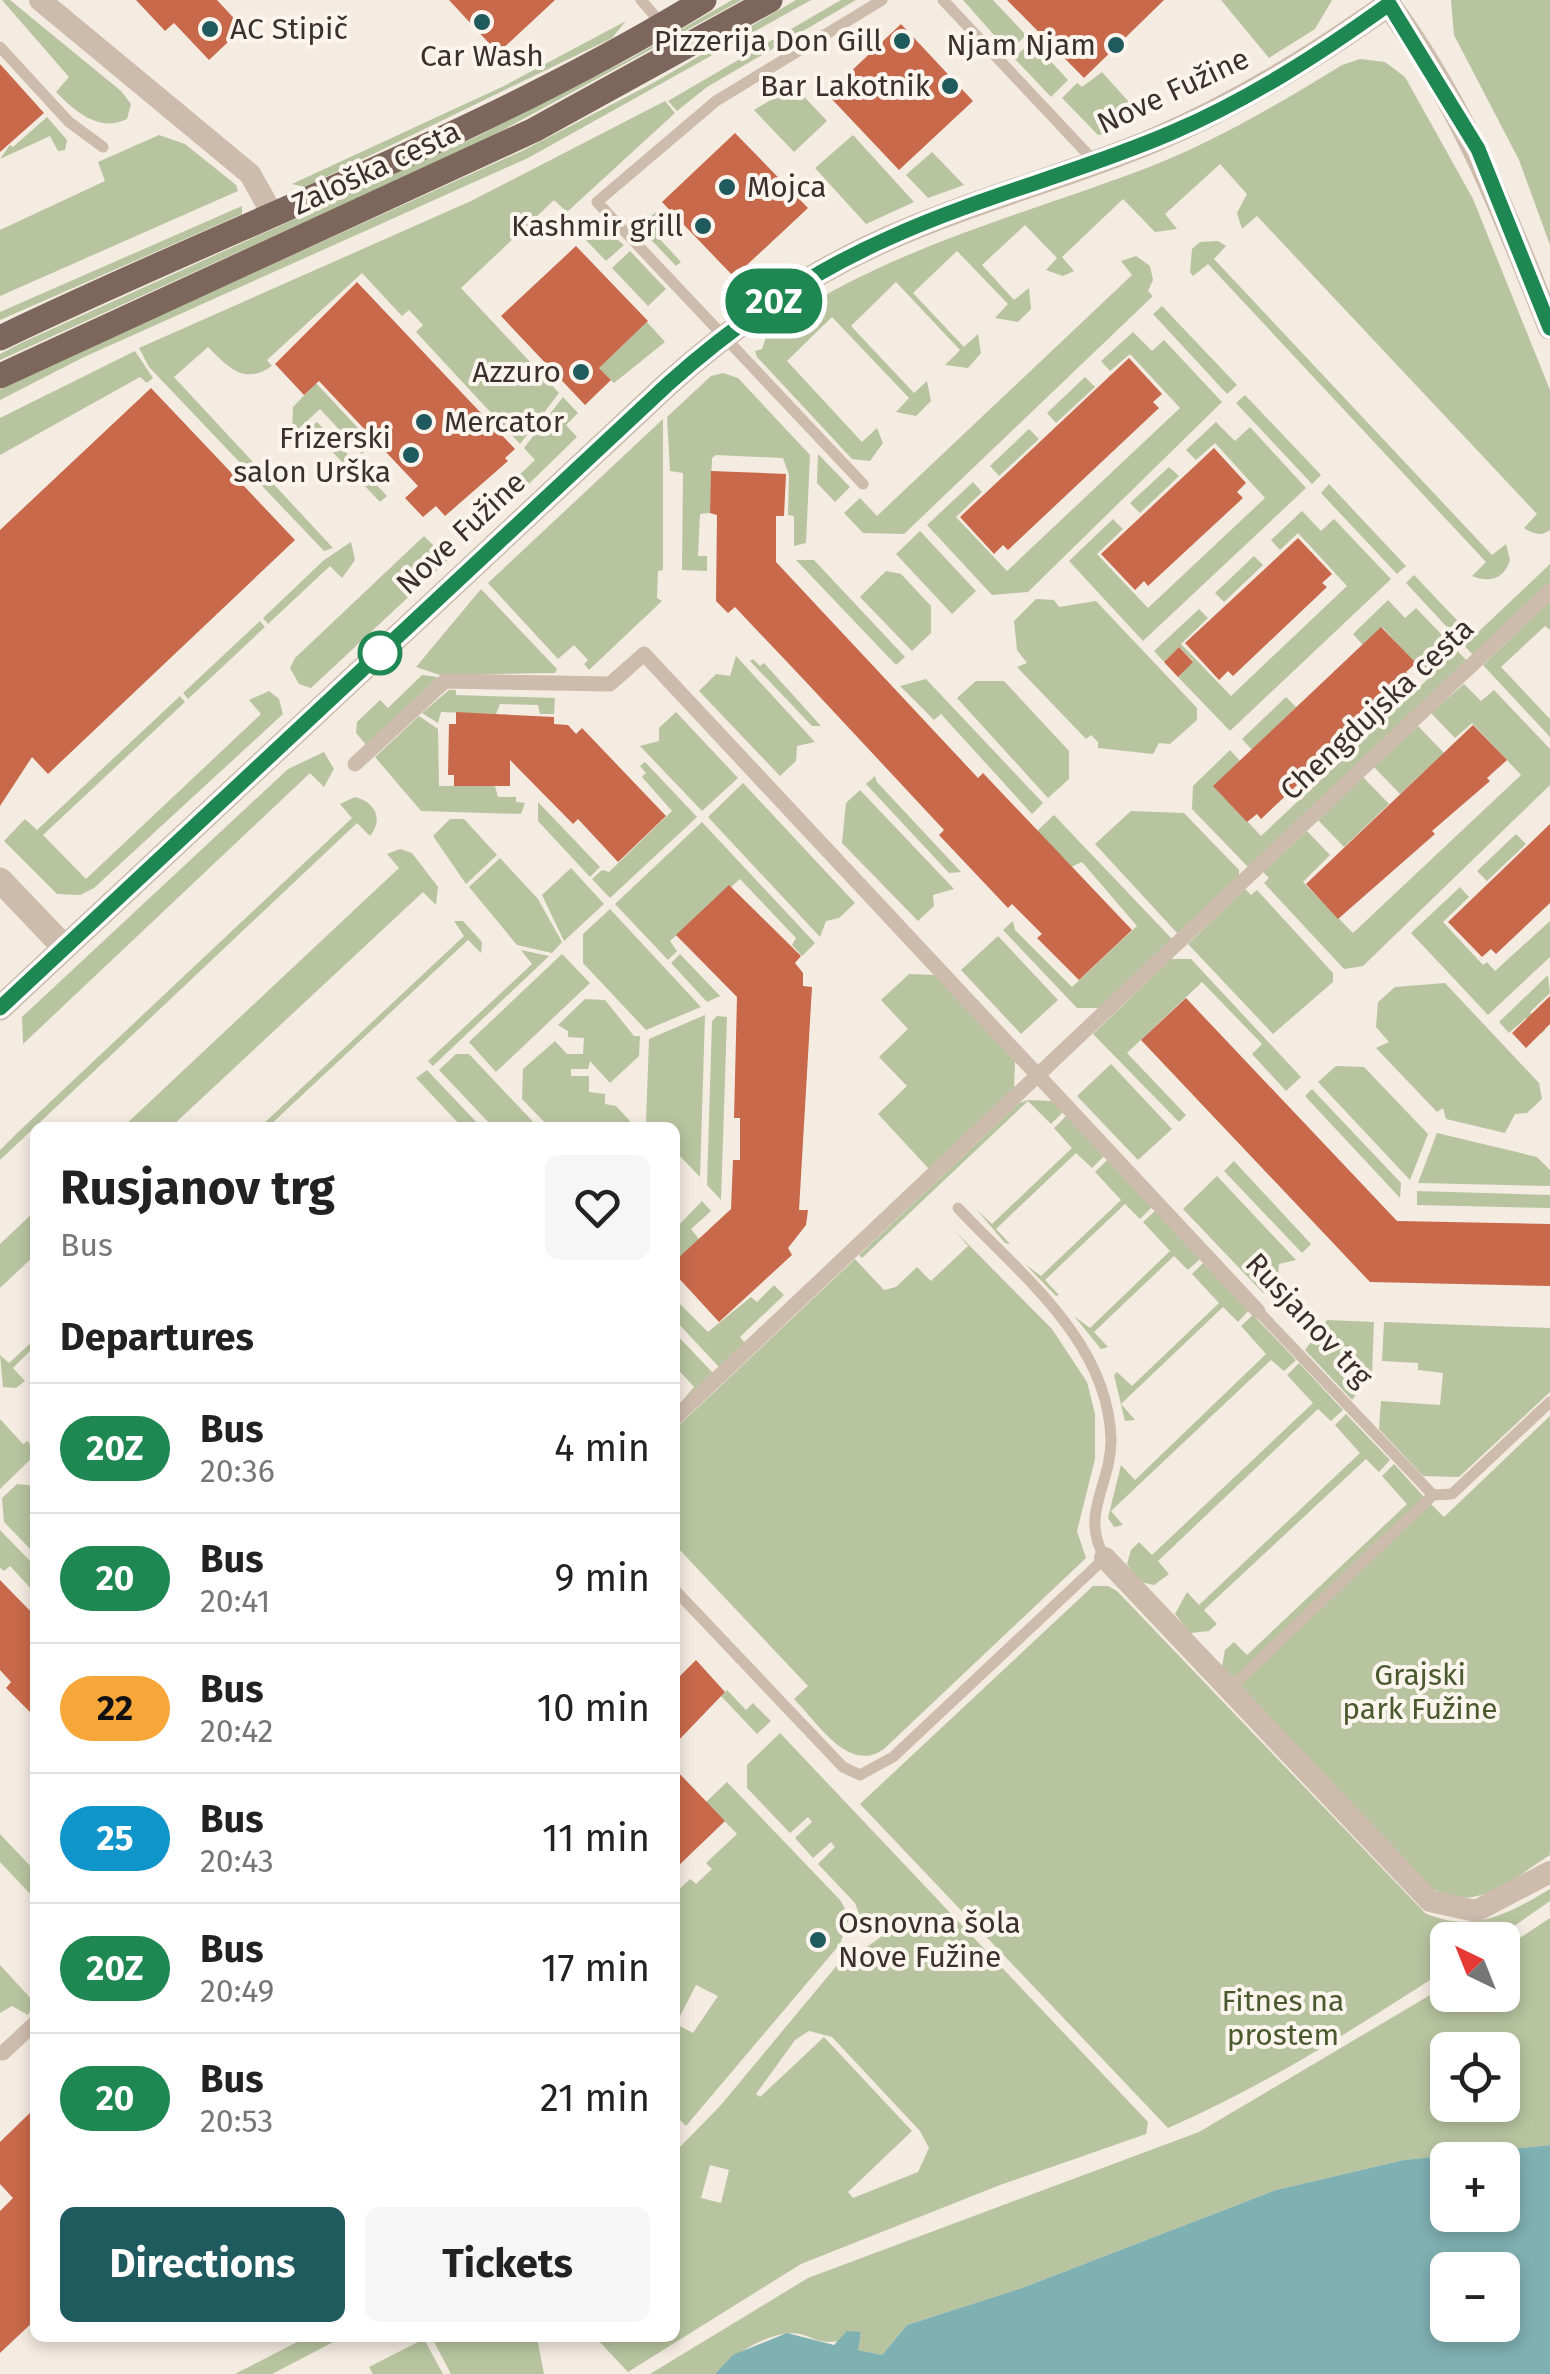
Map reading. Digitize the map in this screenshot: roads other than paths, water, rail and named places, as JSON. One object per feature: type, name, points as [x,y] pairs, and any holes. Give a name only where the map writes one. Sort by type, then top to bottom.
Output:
[{"type":"main road","name":"Zaloška cesta","points":[[0,338],[526,98],[704,0]]},
{"type":"main road","name":"Zaloška cesta","points":[[0,376],[534,130],[770,0]]},
{"type":"street","points":[[40,0],[250,174],[273,215]]},
{"type":"street","points":[[1390,1],[1478,149],[1550,328]]},
{"type":"street","name":"Nove Fužine","points":[[0,1008],[723,336],[794,288],[889,238],[1096,163],[1234,102],[1326,48],[1390,1]]},
{"type":"street","name":"Chengdujska cesta","points":[[1038,1075],[1550,591]]},
{"type":"street","name":"Rusjanov trg","points":[[355,764],[445,681],[610,684],[644,654],[1258,1310]]},
{"type":"street","points":[[0,880],[64,948]]},
{"type":"street","points":[[680,1413],[1038,1075]]},
{"type":"street","points":[[1104,1558],[1430,1901],[1476,1911],[1550,1872]]},
{"type":"street","points":[[1,2054],[30,2028]]},
{"type":"lane","points":[[641,0],[663,25]]},
{"type":"lane","points":[[863,484],[597,202],[716,100],[882,0]]},
{"type":"lane","points":[[943,0],[1096,163]]},
{"type":"lane","points":[[0,47],[70,122],[103,147]]},
{"type":"lane","points":[[680,1595],[842,1767],[860,1775],[893,1757],[1104,1558],[1092,1528],[1111,1442],[1105,1396],[1097,1372],[1066,1324],[958,1208]]},
{"type":"lane","name":"Rusjanov trg","points":[[1258,1310],[1432,1495]]},
{"type":"lane","points":[[1228,1690],[1432,1495],[1452,1494],[1550,1402]]},
{"type":"water","points":[[1550,2145],[1550,2374],[715,2374],[733,2355],[787,2333],[834,2345],[847,2331],[861,2332],[858,2350],[882,2355],[907,2325],[1022,2288],[1276,2190],[1430,2157],[1430,2232],[1520,2232],[1520,2148]]},
{"type":"place","name":"Car Wash","points":[[482,22]]},
{"type":"place","name":"AC Stipič","points":[[210,29]]},
{"type":"place","name":"Pizzerija Don Gill","points":[[902,41]]},
{"type":"place","name":"Njam Njam","points":[[1116,45]]},
{"type":"place","name":"Bar Lakotnik","points":[[950,86]]},
{"type":"place","name":"Mojca","points":[[727,187]]},
{"type":"place","name":"Kashmir grill","points":[[703,226]]},
{"type":"place","name":"Azzuro","points":[[581,372]]},
{"type":"place","name":"Mercator","points":[[424,422]]},
{"type":"place","name":"Frizerski salon Urška","points":[[411,455]]},
{"type":"place","name":"Osnovna šola Nove Fužine","points":[[818,1940]]},
{"type":"park label","name":"Grajski park Fužine","points":[[1420,1692]]},
{"type":"park label","name":"Fitnes na prostem","points":[[1283,2018]]}]
